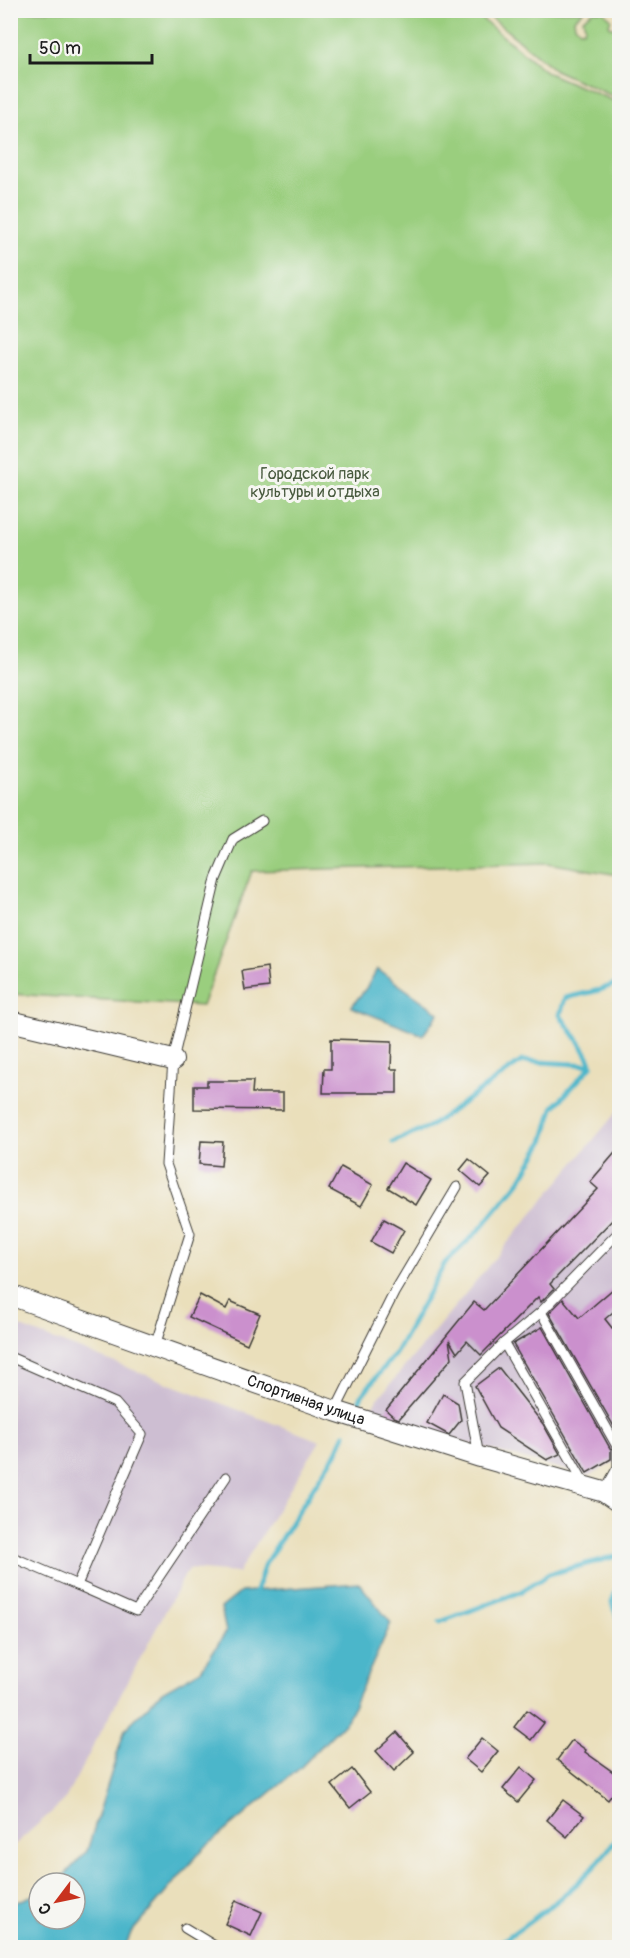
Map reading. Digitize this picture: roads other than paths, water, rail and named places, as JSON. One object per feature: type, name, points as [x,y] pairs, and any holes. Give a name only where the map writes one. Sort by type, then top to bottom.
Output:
[{"type":"street","points":[[10,1021],[173,1060]]},
{"type":"street","name":"Спортивная улица","points":[[10,1295],[335,1411],[604,1494]]},
{"type":"lane","points":[[155,1346],[190,1234],[166,1164],[173,1060],[216,879],[233,839],[262,821]]},
{"type":"lane","points":[[335,1411],[394,1293],[457,1187]]},
{"type":"lane","points":[[480,1457],[465,1382],[504,1343],[541,1312],[620,1231]]},
{"type":"lane","points":[[504,1343],[604,1494],[618,1467],[618,1448],[541,1312]]},
{"type":"lane","points":[[10,1357],[115,1403],[142,1434],[78,1585]]},
{"type":"lane","points":[[10,1556],[136,1611],[226,1477]]},
{"type":"lane","points":[[185,1928],[218,1947]]},
{"type":"water","points":[[377,969],[439,1013],[423,1035],[351,1007],[367,987]]},
{"type":"water","points":[[359,1583],[391,1623],[347,1720],[299,1769],[203,1849],[131,1933],[125,1947],[11,1947],[11,1904],[27,1898],[27,1931],[87,1931],[87,1871],[68,1871],[87,1851],[125,1729],[162,1692],[201,1670],[226,1632],[221,1608],[241,1592]]},
{"type":"waterway","points":[[358,1404],[362,1395],[395,1354],[445,1263],[481,1228],[520,1181],[543,1142],[553,1108],[592,1065],[582,1045],[560,1015],[565,998],[600,990],[620,982]]},
{"type":"waterway","points":[[393,1142],[429,1127],[522,1061],[592,1065]]},
{"type":"waterway","points":[[256,1591],[265,1564],[337,1452],[345,1434]]},
{"type":"waterway","points":[[440,1622],[520,1592],[549,1574],[620,1555]]},
{"type":"waterway","points":[[620,1581],[612,1602],[620,1625]]},
{"type":"waterway","points":[[492,1948],[545,1911],[578,1883],[620,1834]]},
{"type":"park label","name":"Городской парк культуры и отдыха","points":[[315,483]]}]
